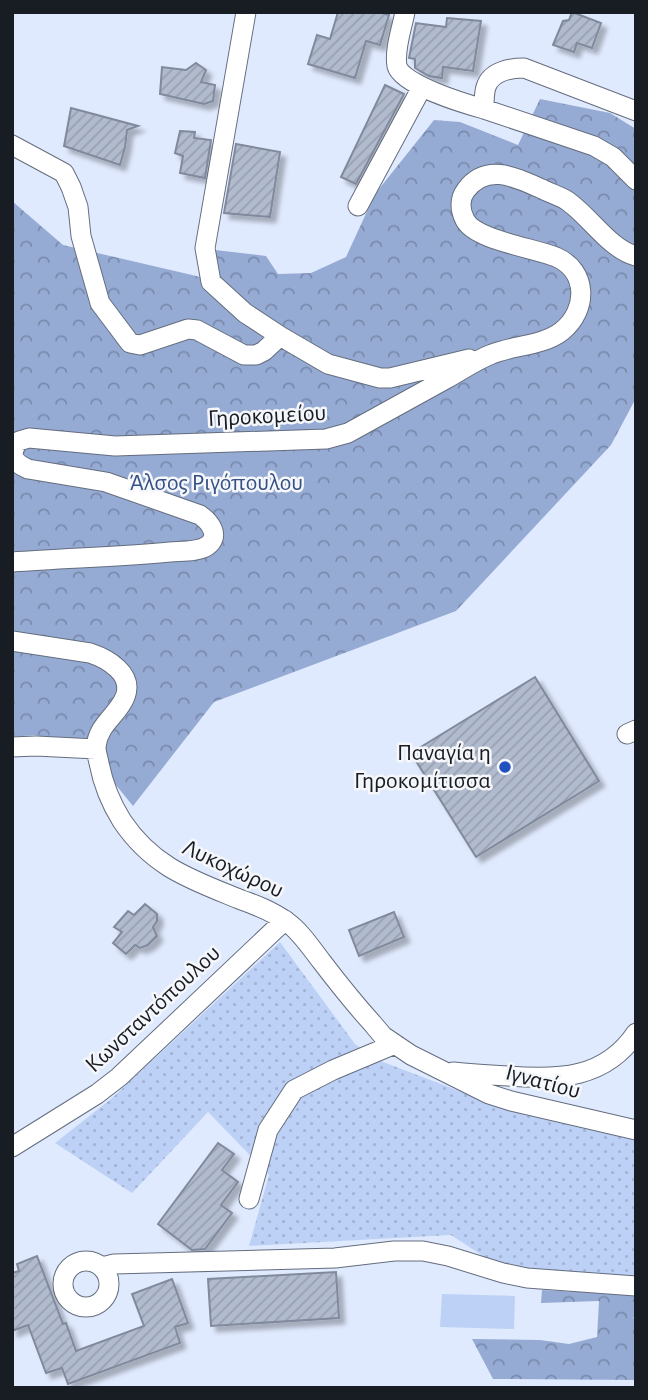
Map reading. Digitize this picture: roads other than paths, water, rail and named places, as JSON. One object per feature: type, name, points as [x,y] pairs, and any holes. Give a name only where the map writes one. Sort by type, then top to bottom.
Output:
[{"type":"street","points":[[246,12],[205,248],[211,282],[245,313],[328,364],[380,378],[492,354]]},
{"type":"street","points":[[405,12],[397,56],[401,74],[422,87],[461,103],[594,146],[613,157],[636,180]]},
{"type":"street","points":[[484,109],[486,85],[490,79],[512,68],[524,68],[636,111]]},
{"type":"street","points":[[359,206],[422,87]]},
{"type":"street","points":[[12,145],[64,173],[78,207],[81,236],[100,303],[130,343],[140,345],[188,330],[197,330],[244,355],[256,355],[280,336]]},
{"type":"street","name":"Γηροκομείου","points":[[12,562],[200,549],[207,546],[214,534],[208,521],[201,515],[106,482],[19,465],[13,451],[19,441],[29,438],[115,446],[326,439],[348,433],[492,354],[550,338],[562,331],[572,320],[581,298],[581,286],[571,267],[561,259],[487,237],[467,225],[461,210],[461,199],[465,190],[480,178],[505,174],[566,200],[620,248],[636,256]]},
{"type":"street","points":[[12,641],[101,657],[113,664],[126,684],[126,695],[105,724],[96,748],[12,747]]},
{"type":"street","name":"Λυκοχώρου","points":[[96,748],[104,787],[111,803],[130,832],[151,854],[173,871],[266,909],[285,920],[372,1024],[395,1044],[441,1070]]},
{"type":"street","name":"Κωνσταντόπουλου","points":[[12,1147],[114,1082],[285,920]]},
{"type":"street","points":[[441,1070],[541,1078],[576,1075],[603,1065],[617,1056],[636,1033]]},
{"type":"street","points":[[249,1199],[268,1130],[294,1090],[395,1044]]},
{"type":"street","name":"Ιγνατίου","points":[[441,1070],[504,1099],[636,1130]]},
{"type":"street","points":[[102,1267],[114,1264],[335,1258],[394,1251],[423,1251],[527,1278],[636,1286]]},
{"type":"place","name":"Παναγία η Γηροκομίτισσα","points":[[505,767]]},
{"type":"park label","name":"Άλσος Ριγόπουλου","points":[[216,483]]}]
